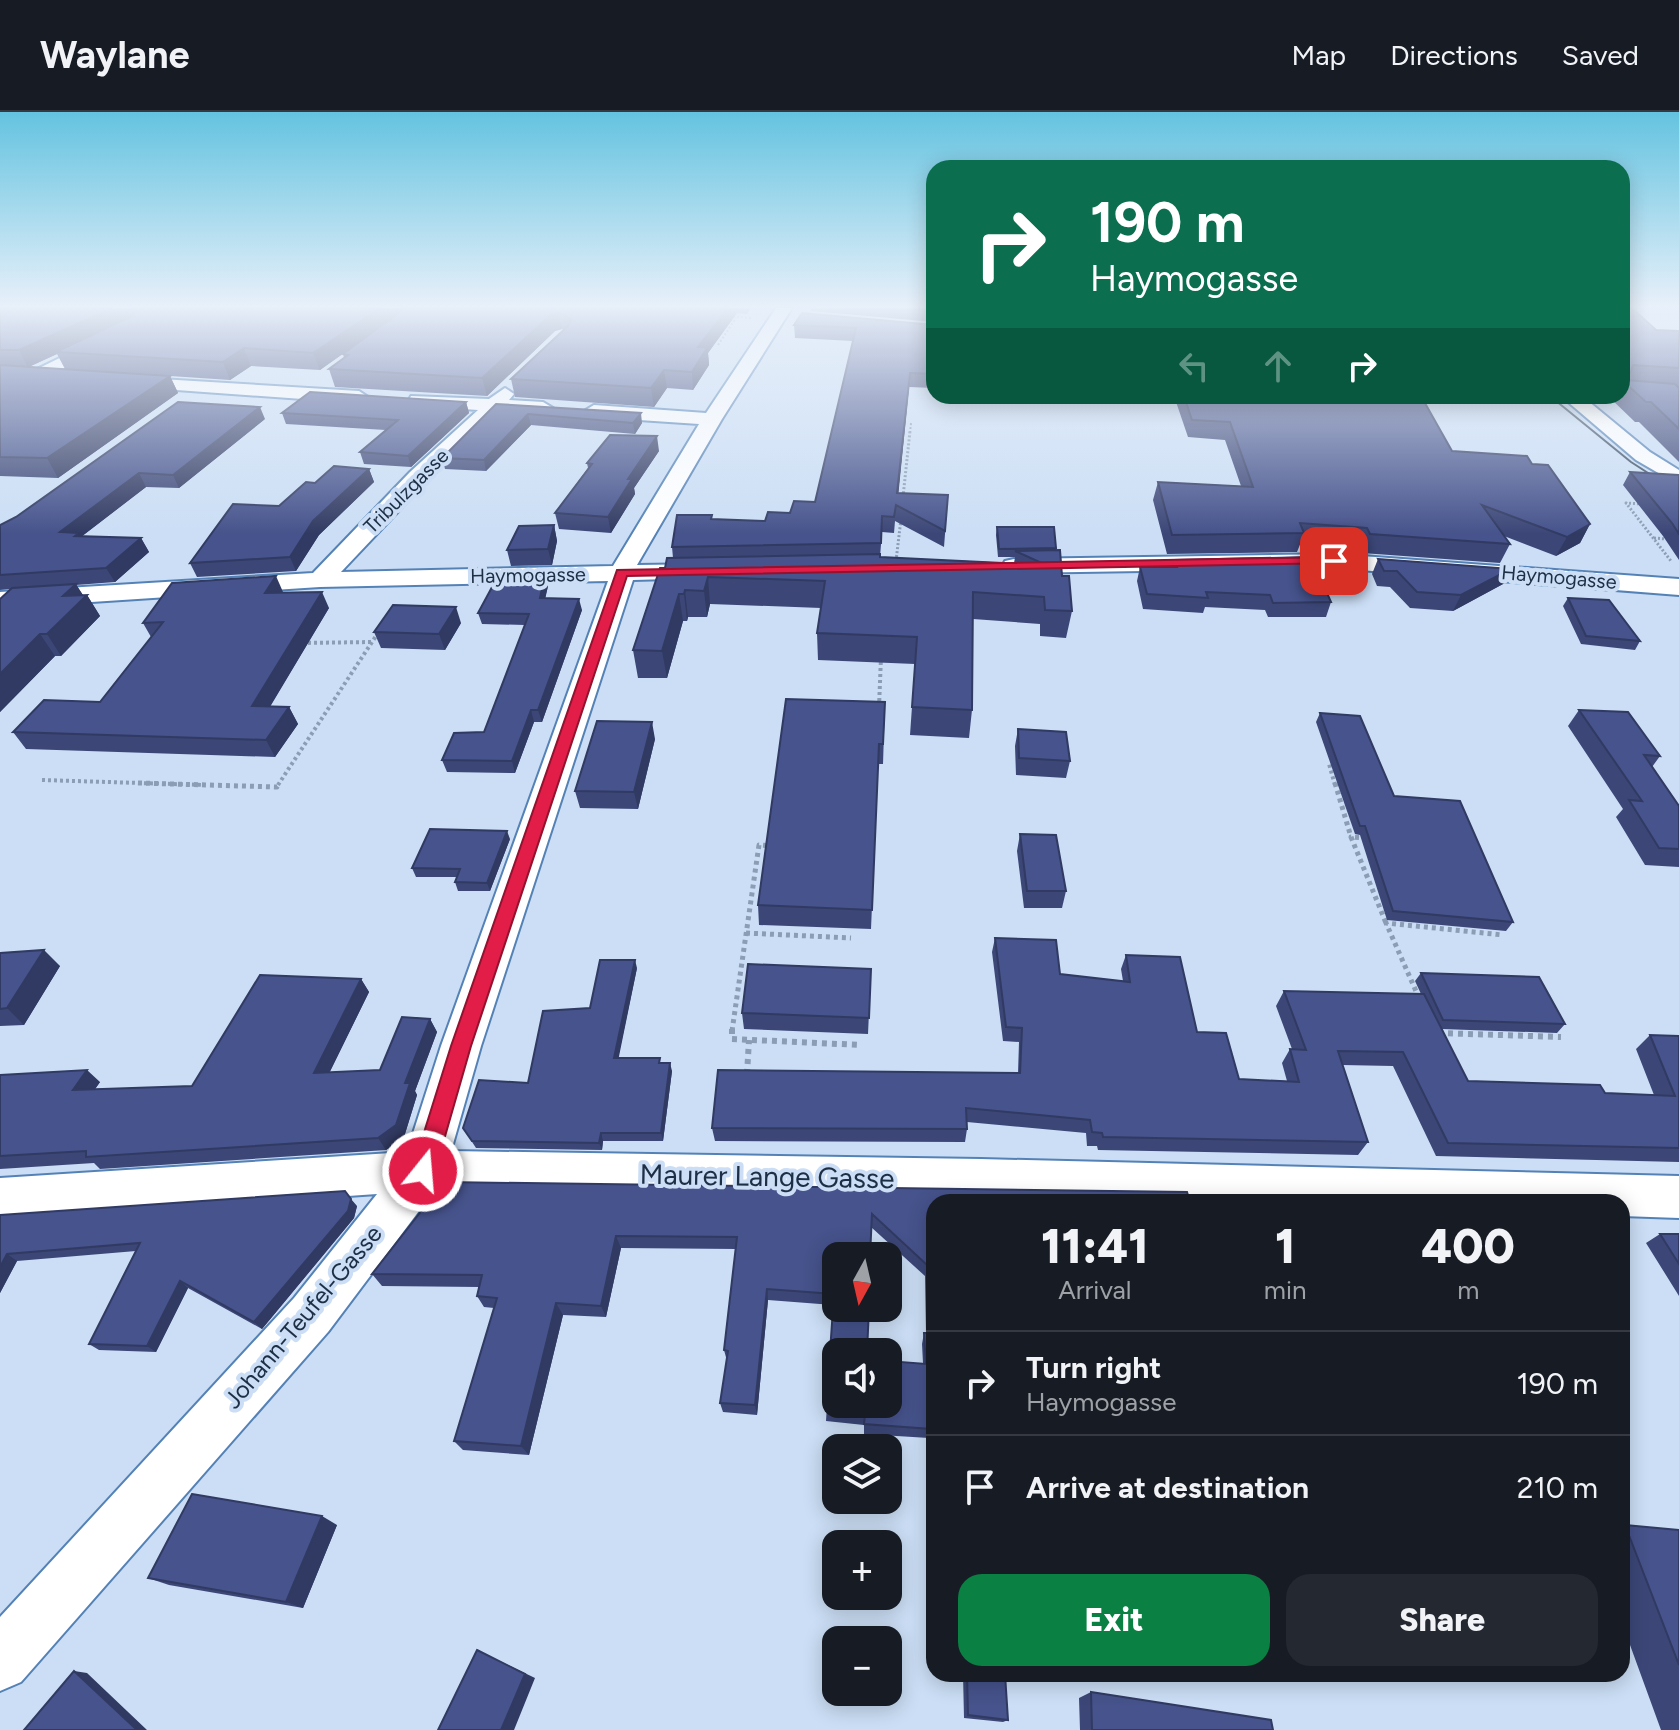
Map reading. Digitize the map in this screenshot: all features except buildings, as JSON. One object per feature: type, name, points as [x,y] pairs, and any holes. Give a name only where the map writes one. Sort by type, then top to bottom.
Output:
[{"type":"street","points":[[0,394],[19,384]]},
{"type":"street","points":[[150,384],[712,419]]},
{"type":"street","points":[[305,393],[318,384]]},
{"type":"street","name":"Johann-Teufel-Gasse","points":[[0,1661],[311,1315],[423,1171],[461,1046],[622,573],[712,419],[736,384]]},
{"type":"street","name":"Tribulzgasse","points":[[320,580],[418,477],[514,385]]},
{"type":"street","points":[[173,409],[205,387]]},
{"type":"street","points":[[1580,404],[1643,456],[1679,479]]},
{"type":"street","name":"Haymogasse","points":[[984,567],[1334,561],[1679,587]]},
{"type":"street","name":"Haymogasse","points":[[0,600],[320,580],[730,571]]},
{"type":"street","name":"Maurer Lange Gasse","points":[[0,1199],[423,1171],[981,1179],[1563,1194]]},
{"type":"street","name":"Maurer Lange Gasse","points":[[1630,1196],[1679,1197]]},
{"type":"path","points":[[896,568],[911,423]]},
{"type":"path","points":[[1651,505],[1626,503],[1679,571]]},
{"type":"path","points":[[1654,538],[1679,540]]},
{"type":"path","points":[[42,780],[277,787],[380,631]]},
{"type":"path","points":[[293,644],[372,642]]},
{"type":"path","points":[[879,709],[882,646]]},
{"type":"path","points":[[1343,765],[1329,764],[1351,837],[1422,1006]]},
{"type":"path","points":[[1351,837],[1381,839]]},
{"type":"path","points":[[775,846],[759,845],[732,1039],[861,1045]]},
{"type":"path","points":[[1386,923],[1503,935]]},
{"type":"path","points":[[746,933],[851,938]]},
{"type":"path","points":[[1439,1045],[1434,1033],[1561,1037]]},
{"type":"path","points":[[746,1084],[749,1040]]},
{"type":"tram line","points":[[1560,404],[1631,462],[1679,493]]},
{"type":"route","points":[[423,1171],[461,1046],[622,573],[1334,561]]}]
